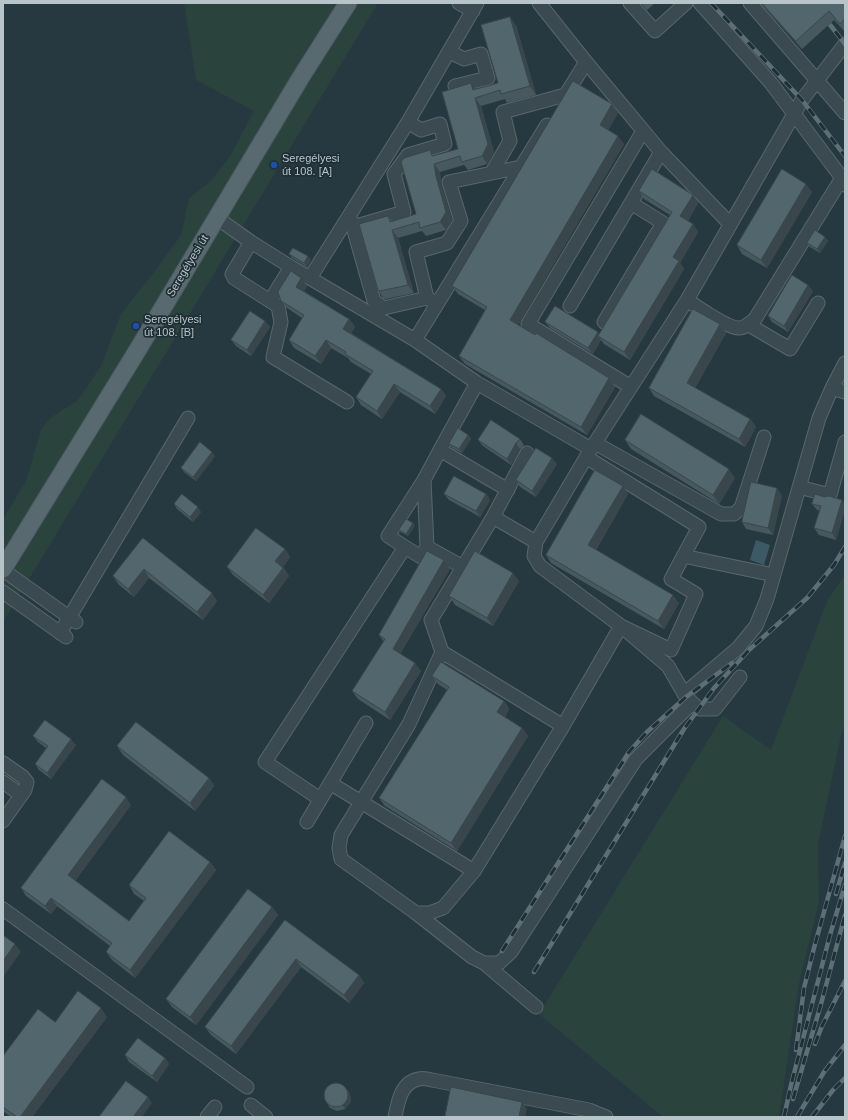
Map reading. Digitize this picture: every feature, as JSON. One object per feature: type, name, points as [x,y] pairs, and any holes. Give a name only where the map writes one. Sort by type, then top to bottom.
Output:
[{"type":"main road","name":"Seregélyesi út","points":[[3,569],[348,3]]},
{"type":"lane","points":[[310,278],[351,221],[475,7],[459,3]]},
{"type":"lane","points":[[539,3],[661,152],[730,224]]},
{"type":"lane","points":[[630,3],[655,31],[686,3]]},
{"type":"lane","points":[[686,300],[729,325],[738,328],[749,325],[755,319],[843,182],[771,83],[700,3]]},
{"type":"lane","points":[[750,3],[845,114]]},
{"type":"lane","points":[[740,677],[715,709],[699,709],[688,698],[668,666],[622,626],[540,566],[534,556],[536,542],[591,449],[686,300],[802,100],[845,44]]},
{"type":"lane","points":[[450,52],[464,59],[481,54],[488,78],[455,86]]},
{"type":"lane","points":[[415,340],[432,301],[521,167],[586,62]]},
{"type":"lane","points":[[492,172],[510,141],[503,112],[566,95]]},
{"type":"lane","points":[[351,221],[404,212],[394,174],[408,155],[445,144],[440,124],[421,130],[408,122]]},
{"type":"lane","points":[[631,387],[528,324],[644,131]]},
{"type":"lane","points":[[570,306],[661,152]]},
{"type":"lane","points":[[432,301],[416,252],[447,243],[461,221],[450,182],[521,167]]},
{"type":"lane","points":[[604,322],[663,223],[631,203]]},
{"type":"lane","points":[[217,218],[251,242],[291,267],[415,340],[478,384],[591,449],[721,514],[734,514],[741,508],[764,437]]},
{"type":"lane","points":[[351,221],[374,301],[384,308],[432,301]]},
{"type":"lane","points":[[251,242],[232,274],[234,278],[278,306],[281,322],[273,357],[347,402]]},
{"type":"lane","points":[[270,301],[291,267]]},
{"type":"lane","points":[[749,325],[790,349],[818,303]]},
{"type":"lane","points":[[484,963],[499,962],[511,952],[636,759],[688,698],[738,648],[756,626],[767,599],[820,418],[832,388],[845,363]]},
{"type":"lane","points":[[424,480],[427,547],[421,557],[388,536],[424,480],[478,384]]},
{"type":"lane","points":[[832,388],[845,392]]},
{"type":"lane","points":[[3,592],[63,635],[188,418]]},
{"type":"lane","points":[[799,487],[830,495],[845,442]]},
{"type":"lane","points":[[591,449],[699,527],[671,579],[696,594],[671,650],[622,626]]},
{"type":"lane","points":[[440,450],[508,490]]},
{"type":"lane","points":[[527,453],[493,517],[431,620],[442,652],[563,726]]},
{"type":"lane","points":[[493,517],[536,542]]},
{"type":"lane","points":[[320,799],[265,762],[405,547]]},
{"type":"lane","points":[[427,547],[463,567]]},
{"type":"lane","points":[[683,556],[774,575]]},
{"type":"lane","points":[[3,569],[73,620]]},
{"type":"lane","points":[[416,913],[429,913],[443,908],[474,871],[563,726],[622,626]]},
{"type":"lane","points":[[442,652],[409,724],[342,835],[339,848],[342,860],[416,913],[472,958],[484,963],[536,1007]]},
{"type":"lane","points":[[307,822],[366,723]]},
{"type":"lane","points":[[3,763],[23,777],[27,782],[25,790],[3,821]]},
{"type":"lane","points":[[3,782],[21,795]]},
{"type":"lane","points":[[330,783],[474,871]]},
{"type":"lane","points":[[3,909],[247,1087]]},
{"type":"lane","points":[[395,1117],[402,1090],[409,1083],[419,1079],[432,1080],[589,1110],[606,1117]]},
{"type":"lane","points":[[251,1105],[264,1116]]},
{"type":"green space","points":[[184,3],[378,3],[3,622],[3,519],[26,481],[41,430],[50,418],[78,400],[101,366],[121,314],[181,235],[189,198],[211,181],[230,156],[254,111],[196,80]]},
{"type":"green space","points":[[845,575],[845,728],[842,731],[818,844],[819,902],[799,984],[779,1117],[663,1117],[539,1014],[723,716],[771,750],[828,599]]},
{"type":"water","points":[[756,540],[770,545],[764,565],[750,560]]},
{"type":"building","points":[[762,3],[845,3],[845,19],[840,24],[829,11],[796,41]]},
{"type":"building","points":[[510,17],[530,86],[501,94],[500,90],[475,98],[488,144],[482,156],[462,162],[460,156],[434,164],[446,212],[440,222],[420,228],[419,222],[392,230],[408,285],[380,291],[378,290],[359,224],[388,216],[390,222],[416,214],[401,162],[404,158],[430,150],[432,156],[458,149],[442,92],[471,83],[473,90],[498,83],[481,25]]},
{"type":"building","points":[[573,81],[612,104],[600,125],[618,136],[510,320],[535,335],[536,333],[609,378],[581,427],[459,356],[487,307],[452,286]]},
{"type":"building","points":[[652,169],[693,195],[680,216],[693,224],[673,257],[679,261],[624,352],[598,336],[672,212],[639,191]]},
{"type":"building","points":[[782,169],[806,184],[761,260],[737,245]]},
{"type":"building","points":[[815,230],[825,237],[817,249],[807,243]]},
{"type":"building","points":[[293,248],[308,256],[304,263],[289,254]]},
{"type":"building","points":[[291,271],[301,278],[296,287],[349,319],[343,329],[441,389],[430,406],[394,384],[377,411],[356,397],[373,371],[345,354],[346,352],[326,340],[315,356],[289,340],[304,315],[281,301],[278,292]]},
{"type":"building","points":[[792,275],[808,285],[784,326],[768,316]]},
{"type":"building","points":[[555,306],[598,332],[588,348],[545,322]]},
{"type":"building","points":[[693,309],[720,324],[687,383],[750,419],[739,439],[649,388]]},
{"type":"building","points":[[250,311],[265,321],[247,350],[231,340]]},
{"type":"building","points":[[641,414],[729,469],[713,495],[625,440]]},
{"type":"building","points":[[491,420],[520,439],[507,459],[478,440]]},
{"type":"building","points":[[458,428],[468,435],[459,449],[449,444]]},
{"type":"building","points":[[200,442],[212,452],[193,477],[181,468]]},
{"type":"building","points":[[536,448],[552,458],[532,491],[516,480]]},
{"type":"building","points":[[595,470],[623,486],[588,545],[673,595],[658,621],[546,555]]},
{"type":"building","points":[[454,476],[486,494],[476,511],[444,494]]},
{"type":"building","points":[[751,482],[777,488],[768,528],[742,522]]},
{"type":"building","points":[[182,494],[198,507],[190,517],[174,504]]},
{"type":"building","points":[[815,494],[842,500],[832,533],[814,528],[821,506],[812,504]]},
{"type":"building","points":[[406,519],[413,523],[406,534],[399,530]]},
{"type":"building","points":[[256,528],[285,549],[275,561],[283,568],[263,595],[227,567]]},
{"type":"building","points":[[143,538],[212,593],[197,612],[144,569],[128,589],[113,576]]},
{"type":"building","points":[[427,551],[444,560],[393,649],[415,663],[385,712],[352,691],[385,639],[379,635]]},
{"type":"building","points":[[475,551],[513,573],[487,618],[449,596]]},
{"type":"building","points":[[441,662],[504,701],[497,712],[522,728],[451,843],[379,798],[449,687],[432,676]]},
{"type":"building","points":[[45,720],[71,739],[47,773],[35,764],[48,746],[33,736]]},
{"type":"building","points":[[136,722],[209,778],[190,803],[117,746]]},
{"type":"building","points":[[102,779],[126,797],[68,875],[129,921],[146,898],[129,885],[169,831],[210,862],[130,970],[106,952],[112,943],[51,898],[45,906],[21,888]]},
{"type":"building","points":[[248,889],[272,907],[190,1017],[166,999]]},
{"type":"building","points":[[285,920],[359,975],[344,995],[296,959],[231,1046],[205,1027]]},
{"type":"building","points":[[3,935],[15,944],[3,961]]},
{"type":"building","points":[[78,991],[101,1008],[20,1117],[17,1117],[3,1107],[3,1056],[38,1009],[55,1022]]},
{"type":"building","points":[[138,1038],[165,1058],[152,1076],[125,1055]]},
{"type":"building","points":[[126,1081],[148,1097],[133,1117],[99,1117]]},
{"type":"building","points":[[336,1083],[344,1087],[348,1095],[344,1103],[336,1107],[328,1103],[324,1095],[328,1087]]},
{"type":"building","points":[[451,1087],[522,1102],[519,1117],[445,1117]]},
{"type":"railway","points":[[711,3],[802,100],[845,156]]},
{"type":"railway","points":[[813,3],[845,44]]},
{"type":"railway","points":[[534,972],[684,729],[714,688],[750,649],[807,598],[834,565],[845,547]]},
{"type":"railway","points":[[502,951],[629,752],[647,732],[686,697],[732,663]]},
{"type":"railway","points":[[796,1050],[804,988],[845,836]]},
{"type":"railway","points":[[836,894],[845,863]]},
{"type":"railway","points":[[784,1117],[830,935],[845,885]]},
{"type":"railway","points":[[793,1099],[845,915]]},
{"type":"railway","points":[[815,1044],[822,1026],[845,981]]},
{"type":"railway","points":[[797,1117],[824,1072],[845,1045]]},
{"type":"railway","points":[[812,1117],[833,1090],[845,1078]]},
{"type":"place","name":"Seregélyesi út 108. [A]","points":[[274,165]]},
{"type":"place","name":"Seregélyesi út 108. [B]","points":[[136,326]]}]
